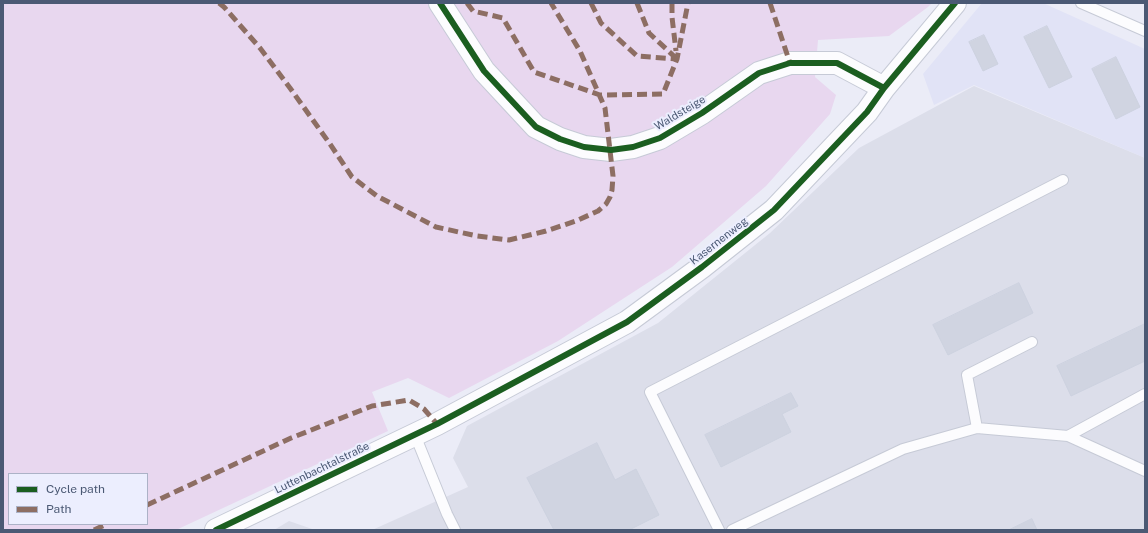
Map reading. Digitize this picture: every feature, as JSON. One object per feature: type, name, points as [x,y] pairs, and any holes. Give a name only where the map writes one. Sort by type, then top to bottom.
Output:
[{"type":"street","name":"Waldsteige","points":[[440,3],[484,71],[536,127],[560,139],[584,147],[611,150],[633,147],[660,138],[702,113],[759,73],[790,63],[837,63],[884,88]]},
{"type":"street","name":"Kasernenweg","points":[[437,424],[627,322],[702,267],[774,210],[867,112],[884,88],[955,3]]},
{"type":"street","name":"Luttenbachtalstraße","points":[[216,530],[437,424]]},
{"type":"lane","points":[[1081,3],[1145,32]]},
{"type":"lane","points":[[719,530],[650,392],[1063,180]]},
{"type":"lane","points":[[977,428],[967,375],[1032,342]]},
{"type":"lane","points":[[1068,436],[1145,394]]},
{"type":"lane","points":[[732,530],[903,448],[977,428],[1068,436],[1145,472]]},
{"type":"lane","points":[[414,435],[455,530]]},
{"type":"shaded area","points":[[3,3],[932,3],[889,36],[818,40],[815,77],[836,95],[830,114],[766,186],[672,267],[558,341],[449,398],[408,378],[372,392],[388,431],[176,530],[3,530]]},
{"type":"shaded area","points":[[982,3],[1043,3],[1145,49],[1145,158],[974,85],[934,105],[923,74]]},
{"type":"shaded area","points":[[974,86],[1145,158],[1145,530],[372,530],[468,487],[453,458],[467,426],[658,323],[770,233],[859,148]]},
{"type":"shaded area","points":[[289,521],[315,530],[274,530]]},
{"type":"building","points":[[1047,26],[1072,77],[1049,88],[1024,37]]},
{"type":"building","points":[[984,35],[998,64],[983,71],[969,42]]},
{"type":"building","points":[[1116,57],[1140,107],[1116,119],[1092,69]]},
{"type":"building","points":[[1019,283],[1033,313],[948,355],[933,325]]},
{"type":"building","points":[[1145,324],[1145,361],[1071,396],[1057,366]]},
{"type":"building","points":[[791,393],[798,406],[782,414],[791,432],[721,467],[705,435]]},
{"type":"building","points":[[597,443],[615,480],[636,469],[659,515],[629,530],[554,530],[527,478]]},
{"type":"building","points":[[1032,519],[1037,530],[1009,530]]},
{"type":"marked path","points":[[219,3],[260,48],[330,144],[352,177],[377,196],[436,227],[477,236],[509,240],[546,231],[576,221],[598,211],[606,204],[612,190],[613,176],[605,108],[580,51],[551,3]]},
{"type":"marked path","points":[[467,3],[473,11],[503,18],[534,72],[600,95],[663,94],[677,59],[688,3]]},
{"type":"marked path","points":[[591,3],[601,23],[637,56],[677,59]]},
{"type":"marked path","points":[[637,3],[649,33],[677,59]]},
{"type":"marked path","points":[[672,3],[676,51]]},
{"type":"marked path","points":[[770,3],[790,63]]},
{"type":"marked path","points":[[148,505],[291,438],[372,406],[409,400],[424,409],[437,424]]},
{"type":"marked path","points":[[94,530],[105,525]]},
{"type":"cycle path","points":[[440,3],[484,71],[536,127],[560,139],[584,147],[611,150],[633,147],[660,138],[702,113],[759,73],[790,63],[837,63],[884,88]]},
{"type":"cycle path","points":[[216,530],[437,424],[627,322],[702,267],[774,210],[867,112],[884,88],[955,3]]}]
